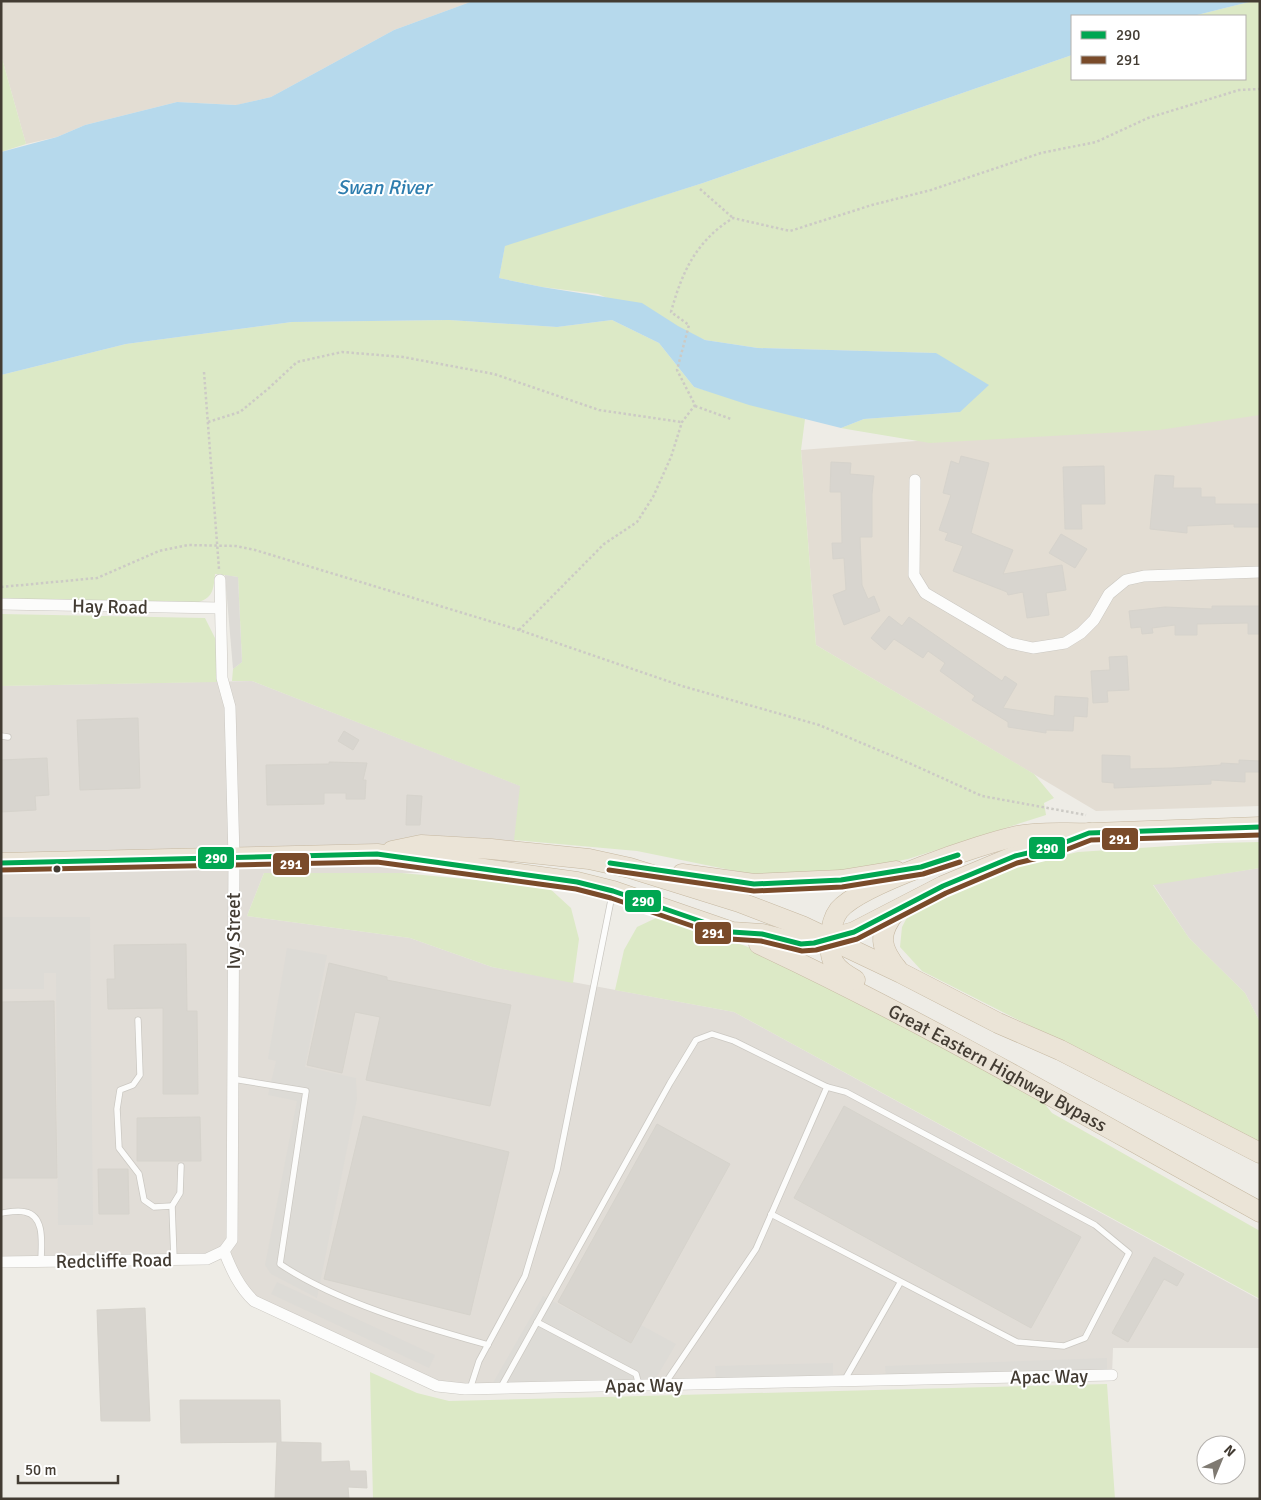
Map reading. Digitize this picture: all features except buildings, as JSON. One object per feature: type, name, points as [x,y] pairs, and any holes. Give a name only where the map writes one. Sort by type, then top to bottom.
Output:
[{"type":"highway","points":[[1,862],[377,854],[577,882],[613,891],[732,932],[762,934],[801,944],[830,940],[854,932],[943,886],[1015,856],[1053,847],[1090,825]]},
{"type":"highway","points":[[908,1020],[901,1006],[841,973],[832,964],[830,940],[833,920],[840,909],[858,896],[921,867],[1017,836],[1057,832],[1090,825],[1260,827]]},
{"type":"highway","points":[[377,854],[421,845],[491,849],[589,859],[630,868],[740,902],[802,926],[901,973],[998,1023],[1060,1050],[1260,1153]]},
{"type":"highway","points":[[630,868],[754,884],[841,880],[921,867]]},
{"type":"highway","points":[[896,911],[884,929],[883,948],[901,973]]},
{"type":"highway","name":"Great Eastern Highway Bypass","points":[[732,932],[816,971],[1260,1212]]},
{"type":"street","points":[[915,480],[914,575],[925,593],[1010,643],[1033,648],[1065,643],[1081,633],[1094,620],[1109,594],[1126,580],[1144,576],[1260,572]]},
{"type":"street","name":"Ivy Street","points":[[220,580],[222,678],[230,707],[234,857],[233,1231],[232,1240],[224,1251]]},
{"type":"street","name":"Hay Road","points":[[1,604],[220,608]]},
{"type":"street","name":"Redcliffe Road","points":[[1,1262],[207,1259],[224,1251]]},
{"type":"street","name":"Apac Way","points":[[224,1251],[236,1278],[245,1293],[254,1301],[438,1386],[470,1389],[1112,1375]]},
{"type":"lane","points":[[470,1389],[479,1361],[525,1276],[557,1170],[613,891]]},
{"type":"lane","points":[[138,1020],[140,1075],[133,1085],[120,1090],[117,1109],[119,1148],[139,1174],[144,1200],[154,1207],[172,1206]]},
{"type":"lane","points":[[501,1388],[670,1083],[696,1040],[712,1034],[734,1041],[827,1087],[846,1092],[1095,1225],[1129,1253],[1085,1338],[1064,1346],[1017,1342],[900,1283],[772,1214]]},
{"type":"lane","points":[[233,1079],[306,1091],[280,1264],[302,1279],[345,1298],[441,1332],[488,1345]]},
{"type":"lane","points":[[664,1385],[756,1249],[827,1087]]},
{"type":"lane","points":[[174,1258],[172,1206],[180,1193],[181,1166]]},
{"type":"lane","points":[[1,1213],[26,1212],[37,1219],[41,1226],[41,1261]]},
{"type":"lane","points":[[844,1381],[900,1283]]},
{"type":"lane","points":[[537,1322],[636,1374],[639,1385]]},
{"type":"path","points":[[700,189],[733,218],[790,231],[872,205],[931,190],[1041,153],[1096,142],[1148,118],[1239,90],[1260,89]]},
{"type":"path","points":[[731,419],[695,406],[677,370],[688,325],[671,312],[689,260],[715,229],[733,218]]},
{"type":"path","points":[[208,422],[240,412],[297,362],[342,352],[403,357],[494,374],[599,410],[682,422]]},
{"type":"path","points":[[204,372],[220,580]]},
{"type":"path","points":[[519,630],[604,544],[637,522],[653,497],[668,465],[682,422],[695,406]]},
{"type":"path","points":[[1,587],[97,578],[159,551],[188,545],[217,545],[255,550],[519,630],[682,686],[820,725],[909,762],[982,796],[1090,825]]},
{"type":"shaded area","points":[[1,1],[473,1],[394,30],[271,97],[237,105],[177,102],[85,125],[57,137],[26,144],[1,55]]},
{"type":"shaded area","points":[[1260,414],[1260,806],[1096,811],[816,645],[801,450]]},
{"type":"shaded area","points":[[225,575],[238,577],[242,662],[233,669]]},
{"type":"shaded area","points":[[252,681],[521,786],[511,873],[264,873],[247,916],[410,938],[492,967],[734,1012],[1260,1300],[1260,1348],[1113,1348],[1112,1375],[437,1386],[254,1301],[229,1264],[217,1256],[1,1262],[1,686]]},
{"type":"shaded area","points":[[1260,868],[1260,1022],[1245,993],[1189,938],[1153,884]]},
{"type":"shaded area","points":[[1,917],[90,917],[93,1225],[58,1225],[56,973],[44,973],[44,989],[1,989]]},
{"type":"shaded area","points":[[287,948],[327,955],[305,1067],[356,1078],[357,1099],[317,1298],[271,1274],[265,1265],[297,1101],[268,1095],[276,1061],[268,1059]]},
{"type":"shaded area","points":[[277,1282],[435,1355],[429,1368],[271,1294]]},
{"type":"shaded area","points":[[543,1296],[631,1343],[641,1325],[676,1344],[652,1385],[490,1388]]},
{"type":"shaded area","points":[[1107,1358],[1107,1370],[886,1378],[885,1366]]},
{"type":"shaded area","points":[[833,1363],[833,1376],[716,1379],[715,1366]]},
{"type":"green space","points":[[1253,1],[1260,1],[1260,415],[1159,430],[930,443],[852,430],[841,428],[864,419],[960,412],[936,353],[758,348],[705,340],[598,294],[542,287],[499,278],[505,245],[703,183],[1071,55],[1071,80],[1246,80],[1246,15],[1197,15]]},
{"type":"green space","points":[[1,55],[26,144],[1,152]]},
{"type":"green space","points":[[449,320],[557,327],[612,320],[659,343],[694,387],[805,419],[801,450],[816,645],[1034,774],[1054,798],[1044,803],[1046,815],[908,859],[834,874],[760,876],[637,851],[514,840],[520,786],[252,681],[232,681],[233,669],[242,662],[238,577],[215,574],[210,595],[191,605],[1,599],[1,375],[126,344],[292,322]]},
{"type":"green space","points":[[1,614],[205,618],[216,640],[217,682],[1,686]]},
{"type":"green space","points":[[1260,842],[1260,868],[1153,885],[1189,938],[1245,993],[1260,1022],[1260,1143],[922,971],[900,947],[902,927],[911,910],[1004,869],[1078,852]]},
{"type":"green space","points":[[264,873],[402,873],[548,887],[571,908],[579,939],[573,983],[492,967],[410,938],[247,916]]},
{"type":"green space","points":[[656,918],[671,918],[772,956],[1043,1102],[1052,1113],[1260,1231],[1260,1299],[734,1012],[615,990],[624,950],[637,927]]},
{"type":"green space","points":[[370,1372],[417,1393],[449,1401],[1107,1384],[1115,1499],[373,1499]]},
{"type":"water","name":"Swan River","points":[[473,1],[1253,1],[1197,15],[1071,15],[1071,55],[703,183],[505,246],[499,278],[642,303],[678,326],[705,340],[758,348],[936,353],[989,385],[960,412],[864,419],[841,428],[749,405],[694,387],[659,343],[612,320],[557,327],[449,320],[292,322],[126,344],[1,375],[1,152],[57,137],[85,125],[177,102],[236,105],[271,97],[394,30]]},
{"type":"transit line","name":"290","points":[[1,863],[377,854],[577,882],[613,891],[732,932],[762,934],[801,944],[814,943],[854,932],[943,886],[1015,856],[1053,847],[1089,833],[1260,827]]},
{"type":"transit line","name":"291","points":[[1,870],[377,862],[576,889],[611,898],[730,939],[761,941],[802,951],[816,950],[857,939],[946,893],[1017,863],[1055,854],[1091,840],[1260,835]]},
{"type":"transit line","name":"290","points":[[610,863],[754,884],[841,880],[921,867],[958,855]]},
{"type":"transit line","name":"291","points":[[609,870],[754,891],[842,887],[923,874],[960,862]]}]
